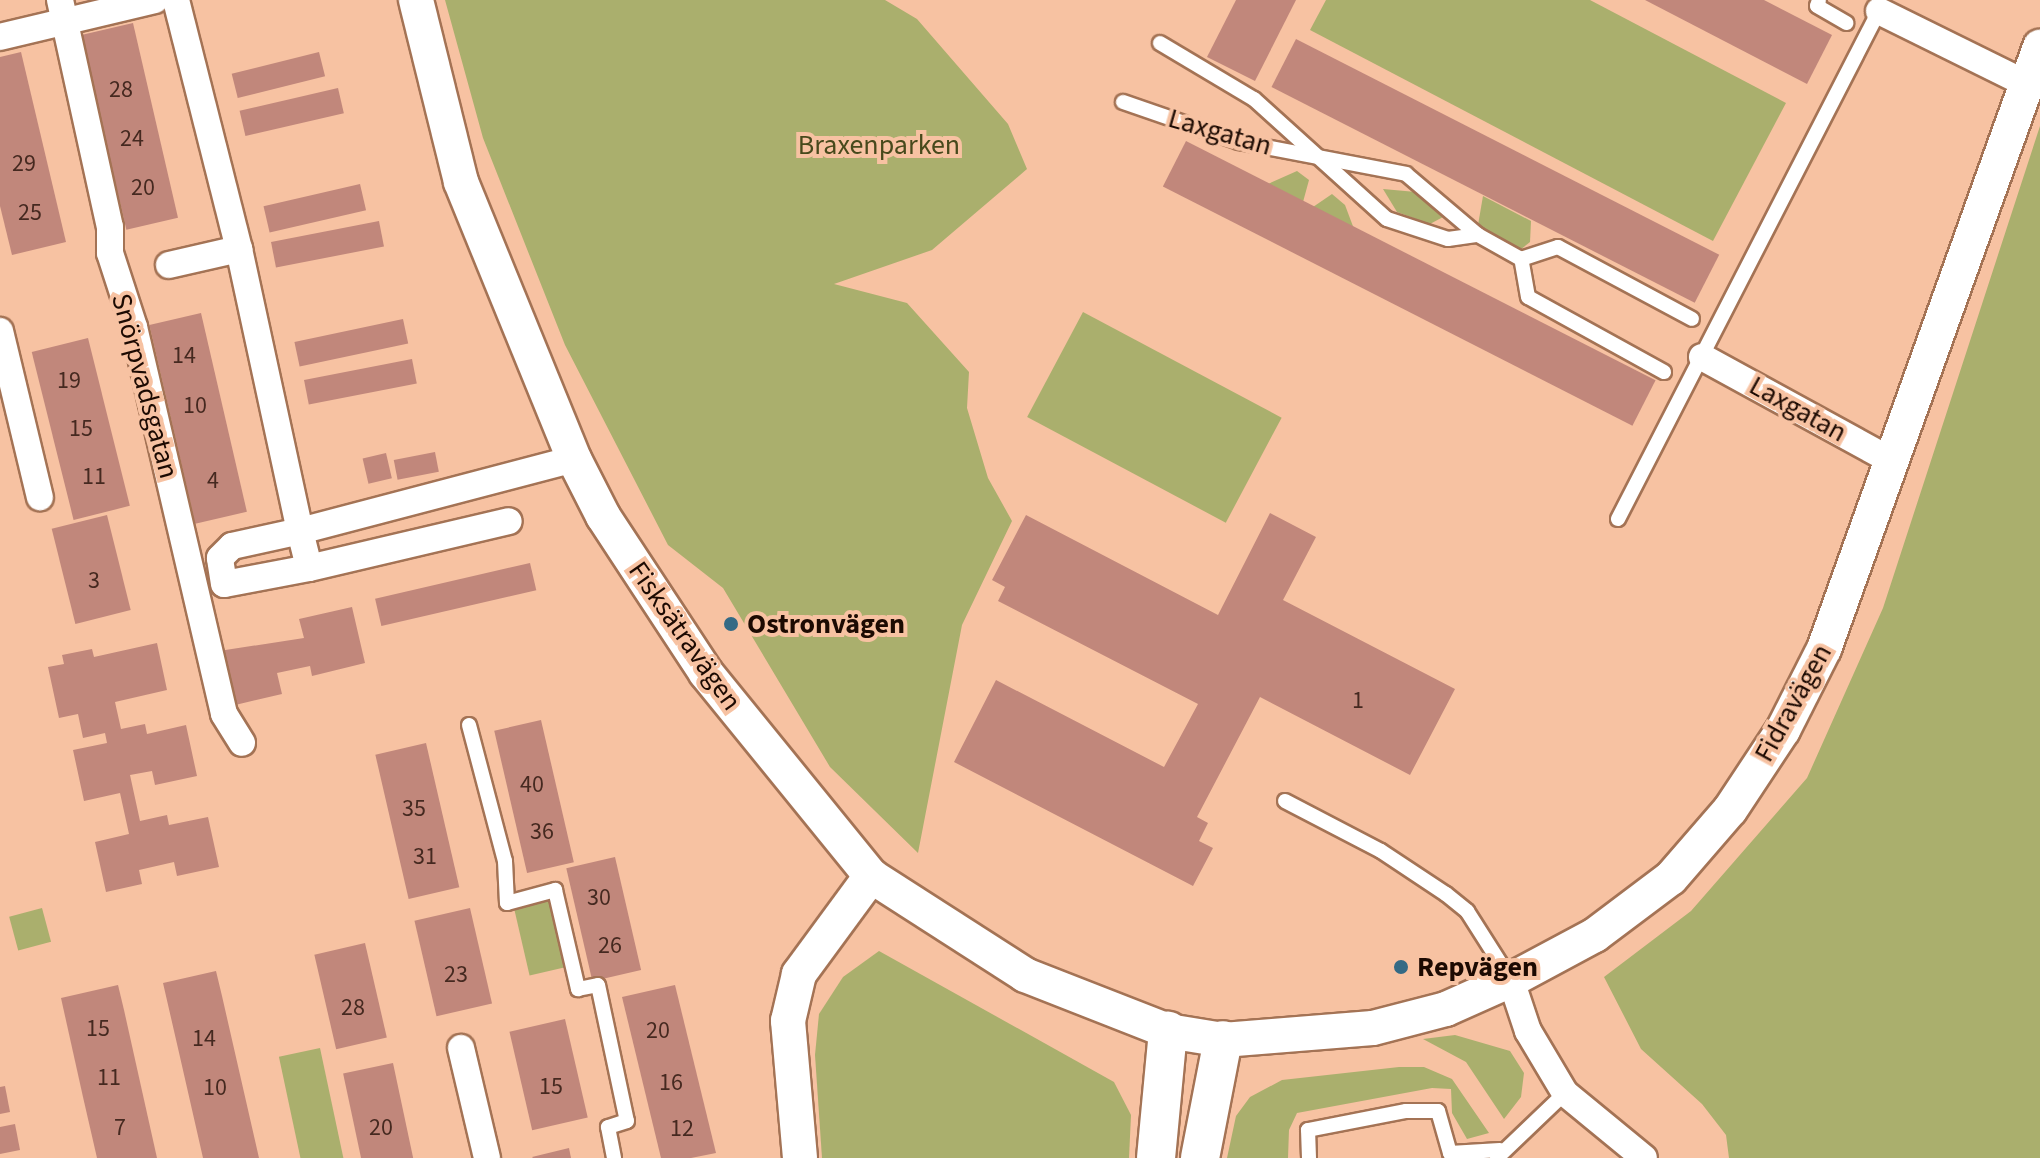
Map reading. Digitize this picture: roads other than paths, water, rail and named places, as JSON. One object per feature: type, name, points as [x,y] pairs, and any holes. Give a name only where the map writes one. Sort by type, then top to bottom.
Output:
[{"type":"main road","points":[[1156,1158],[1168,1031]]},
{"type":"main road","points":[[1200,1158],[1223,1040]]},
{"type":"street","points":[[0,37],[62,12],[155,0]]},
{"type":"street","points":[[176,0],[239,249],[309,568]]},
{"type":"street","name":"Fisksätravägen","points":[[416,0],[461,182],[574,459],[603,516],[706,673],[871,876],[1025,975],[1168,1031],[1223,1040]]},
{"type":"street","points":[[1882,5],[2025,83]]},
{"type":"street","name":"Snörpvadsgatan","points":[[62,12],[110,227],[110,253],[134,327],[224,714],[242,743]]},
{"type":"street","name":"Fidravägen","points":[[1223,1040],[1373,1028],[1446,1009],[1511,980],[1595,935],[1671,878],[1730,810],[1783,730],[1824,649],[1894,462],[2040,47]]},
{"type":"street","name":"Snörpvadsgatan","points":[[169,265],[239,249]]},
{"type":"street","points":[[0,331],[40,497]]},
{"type":"street","name":"Laxgatan","points":[[1702,357],[1894,462]]},
{"type":"street","points":[[509,521],[309,568],[224,584],[219,566],[225,551],[574,459]]},
{"type":"street","points":[[800,1158],[788,1021],[799,974],[871,876]]},
{"type":"street","points":[[1511,980],[1528,1031],[1565,1093],[1644,1158]]},
{"type":"street","points":[[461,1048],[487,1158]]},
{"type":"lane","points":[[1819,0],[1817,6],[1847,23]]},
{"type":"lane","points":[[1618,519],[1882,5]]},
{"type":"lane","name":"Laxgatan","points":[[1160,43],[1254,99],[1387,219],[1448,239],[1478,235]]},
{"type":"lane","name":"Laxgatan","points":[[1123,102],[1239,142],[1406,174],[1478,235],[1521,259]]},
{"type":"lane","points":[[1664,372],[1528,297],[1521,259],[1558,247],[1692,319]]},
{"type":"lane","points":[[469,725],[505,861],[507,903],[555,890],[578,989],[598,985],[627,1121],[608,1127],[614,1158]]},
{"type":"lane","points":[[1285,801],[1381,851],[1446,894],[1467,911],[1511,980]]},
{"type":"lane","points":[[1309,1158],[1308,1130],[1406,1111],[1438,1111],[1450,1156],[1499,1154],[1565,1093]]},
{"type":"place","name":"Ostronvägen","points":[[731,624]]},
{"type":"place","name":"Repvägen","points":[[1401,967]]},
{"type":"park label","name":"Braxenparken","points":[[879,145]]}]
